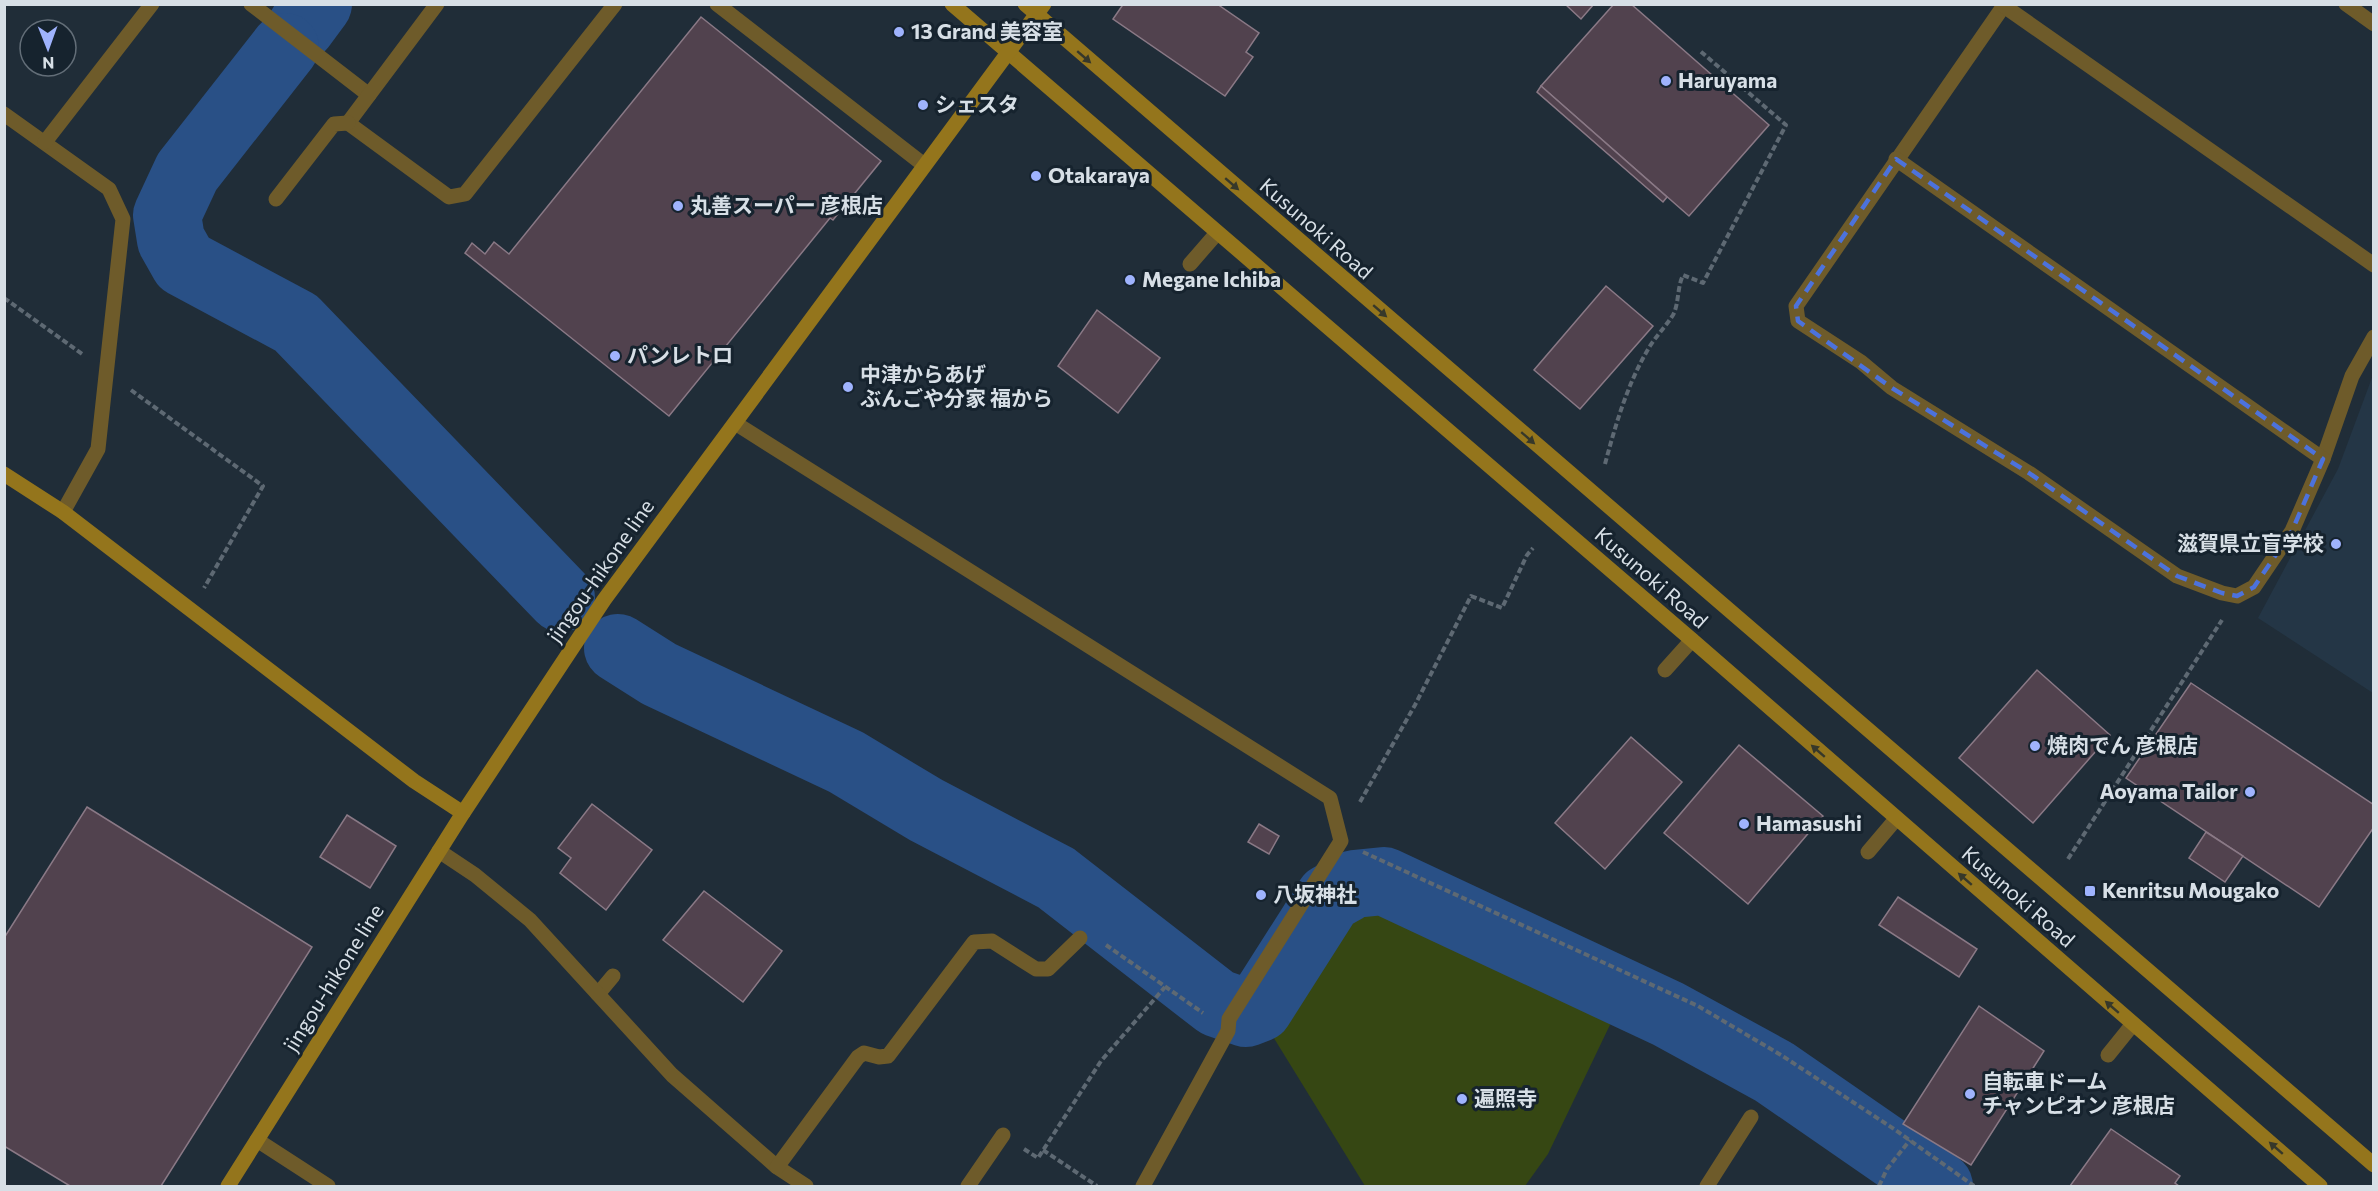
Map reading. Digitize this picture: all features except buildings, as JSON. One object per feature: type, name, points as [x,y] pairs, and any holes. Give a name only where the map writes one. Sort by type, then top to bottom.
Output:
[{"type":"main road","name":"Kusunoki Road","points":[[952,4],[1692,640],[2320,1186]]},
{"type":"main road","name":"Kusunoki Road","points":[[1025,4],[1040,10],[2373,1165]]},
{"type":"main road","name":"jingou-hikone line","points":[[228,1186],[438,851],[604,600],[1040,10]]},
{"type":"main road","points":[[4,474],[63,512],[414,781],[463,813]]},
{"type":"street","points":[[45,142],[152,4]]},
{"type":"street","points":[[251,4],[369,95]]},
{"type":"street","points":[[348,123],[437,4]]},
{"type":"street","points":[[276,199],[334,124],[348,123],[449,197],[465,194],[615,4]]},
{"type":"street","points":[[717,4],[924,165]]},
{"type":"street","points":[[2346,4],[2373,24]]},
{"type":"street","points":[[2373,265],[2005,5],[1796,306],[1798,321],[1861,362],[1892,388],[2029,473],[2177,576],[2222,593],[2237,596],[2254,587],[2292,531],[2323,459],[2352,376],[2373,337]]},
{"type":"street","points":[[4,114],[108,189],[123,219],[98,449],[63,512]]},
{"type":"street","points":[[1896,159],[2323,459]]},
{"type":"street","points":[[1190,264],[1217,233]]},
{"type":"street","points":[[735,423],[1330,798],[1341,842],[1243,996],[1143,1186]]},
{"type":"street","points":[[1665,670],[1692,640]]},
{"type":"street","points":[[1868,852],[1896,819]]},
{"type":"street","points":[[438,851],[475,875],[530,920],[672,1075],[777,1167],[806,1186]]},
{"type":"street","points":[[777,1167],[858,1057],[864,1053],[879,1057],[888,1056],[974,942],[992,941],[1036,969],[1048,969],[1080,938]]},
{"type":"street","points":[[598,994],[613,976]]},
{"type":"street","points":[[2108,1054],[2133,1024]]},
{"type":"street","points":[[1707,1186],[1751,1117]]},
{"type":"street","points":[[968,1186],[1003,1135]]},
{"type":"street","points":[[257,1140],[328,1186]]},
{"type":"path","points":[[1605,464],[1616,420],[1631,383],[1650,346],[1674,313],[1678,285],[1683,275],[1703,283],[1786,125],[1699,50]]},
{"type":"path","points":[[4,298],[263,486],[191,610]]},
{"type":"path","points":[[1334,813],[1358,805],[1415,705],[1471,596],[1502,609],[1527,555],[1533,548]]},
{"type":"path","points":[[2068,859],[2223,618]]},
{"type":"path","points":[[1341,842],[1698,1006],[1781,1055],[1974,1186]]},
{"type":"path","points":[[1080,938],[1100,942],[1164,987],[1229,1025]]},
{"type":"path","points":[[1003,1135],[1038,1158],[1101,1061],[1164,987]]},
{"type":"path","points":[[1879,1186],[1887,1169],[1909,1141]]},
{"type":"path","points":[[1043,1150],[1097,1186]]},
{"type":"highlighted area","points":[[1896,159],[2323,459],[2292,531],[2254,587],[2237,596],[2222,593],[2177,576],[2029,473],[1892,388],[1798,321],[1796,306]]},
{"type":"shaded area","name":"滋賀県立盲学校","points":[[2373,375],[2373,693],[2258,618],[2338,469]]},
{"type":"green space","points":[[1375,892],[1620,1004],[1548,1154],[1525,1186],[1365,1186],[1259,1014],[1280,1010],[1339,901],[1357,893]]},
{"type":"waterway","points":[[301,27],[318,4]]},
{"type":"waterway","points":[[285,47],[187,172],[167,215],[171,240],[184,263],[296,323],[561,598]]},
{"type":"waterway","points":[[618,648],[659,674],[846,762],[926,810],[1056,878],[1217,1003],[1246,1013],[1259,1008],[1329,898],[1354,884],[1384,881],[1668,1014],[1774,1072],[1939,1186]]},
{"type":"place","name":"13 Grand 美容室","points":[[899,32]]},
{"type":"place","name":"Haruyama","points":[[1666,81]]},
{"type":"place","name":"シェスタ","points":[[923,105]]},
{"type":"place","name":"Otakaraya","points":[[1036,176]]},
{"type":"place","name":"丸善スーパー 彦根店","points":[[678,206]]},
{"type":"place","name":"Megane Ichiba","points":[[1130,280]]},
{"type":"place","name":"パンレトロ","points":[[615,356]]},
{"type":"place","name":"中津からあげ ぶんごや分家 福から","points":[[848,387]]},
{"type":"place","name":"滋賀県立盲学校","points":[[2336,544]]},
{"type":"place","name":"焼肉でん 彦根店","points":[[2035,746]]},
{"type":"place","name":"Aoyama Tailor","points":[[2250,792]]},
{"type":"place","name":"Hamasushi","points":[[1744,824]]},
{"type":"place","name":"Kenritsu Mougako","points":[[2090,891]]},
{"type":"place","name":"八坂神社","points":[[1261,895]]},
{"type":"place","name":"自転車ドーム チャンピオン 彦根店","points":[[1970,1094]]},
{"type":"place","name":"遍照寺","points":[[1462,1099]]}]
